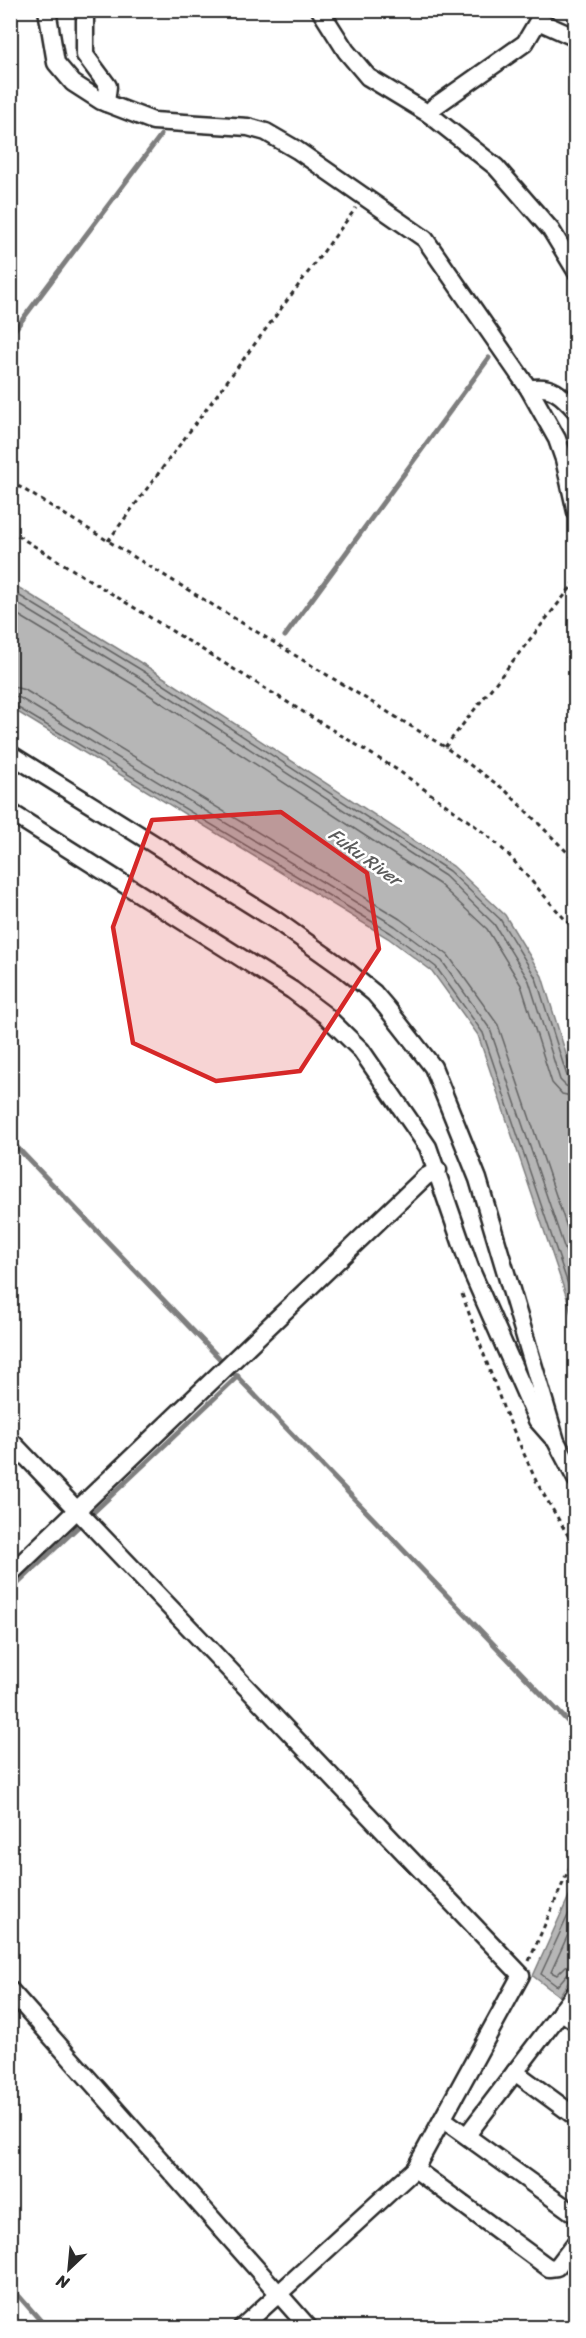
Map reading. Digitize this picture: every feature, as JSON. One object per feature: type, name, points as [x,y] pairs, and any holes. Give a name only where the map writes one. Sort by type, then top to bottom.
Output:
[{"type":"street","points":[[47,10],[56,63],[73,83],[106,103],[153,121],[257,129],[297,150],[425,239],[530,389],[557,439],[564,459],[572,506],[576,512]]},
{"type":"street","points":[[85,10],[85,55],[108,86],[106,103]]},
{"type":"street","points":[[320,10],[346,51],[368,77],[429,114],[477,150],[508,180],[551,230],[576,271]]},
{"type":"street","points":[[429,114],[434,107],[525,43],[540,16],[576,38]]},
{"type":"street","points":[[530,389],[538,387],[555,390],[576,411]]},
{"type":"street","points":[[10,754],[276,921],[347,971],[374,993],[433,1067],[478,1179],[556,1441],[576,1479]]},
{"type":"street","points":[[10,812],[292,990],[325,1015],[361,1050],[380,1074],[428,1147],[438,1170],[470,1268],[510,1363],[537,1420],[556,1441]]},
{"type":"street","points":[[10,1574],[425,1177],[438,1170]]},
{"type":"street","points":[[10,1440],[521,1975],[415,2169],[241,2328]]},
{"type":"street","points":[[10,1990],[309,2328]]},
{"type":"street","points":[[467,2135],[576,1992]]},
{"type":"street","points":[[561,2011],[576,2022]]},
{"type":"street","points":[[515,2072],[576,2117]]},
{"type":"street","points":[[443,2119],[576,2215]]},
{"type":"street","points":[[415,2169],[549,2268],[557,2267],[576,2242]]},
{"type":"path","points":[[108,541],[364,197]]},
{"type":"path","points":[[10,481],[445,747],[505,790],[576,861]]},
{"type":"path","points":[[10,531],[399,771],[478,828],[506,852],[576,932]]},
{"type":"path","points":[[445,747],[576,581]]},
{"type":"path","points":[[461,1289],[465,1308],[503,1407],[537,1483],[576,1549]]},
{"type":"path","points":[[521,1975],[533,1954],[576,1853]]},
{"type":"highlighted area","points":[[281,812],[367,873],[379,949],[300,1071],[216,1081],[133,1043],[113,927],[152,820]]},
{"type":"water","name":"Fuku River","points":[[11,583],[146,666],[453,866],[505,915],[542,976],[575,1083],[575,1332],[568,1301],[478,1035],[432,971],[388,938],[11,708]]},
{"type":"water","points":[[575,1883],[575,1973],[559,1996],[533,1976]]},
{"type":"waterway","points":[[10,336],[161,135]]},
{"type":"waterway","points":[[285,636],[489,358]]},
{"type":"waterway","points":[[10,1140],[576,1730]]},
{"type":"waterway","points":[[10,1591],[238,1376]]},
{"type":"waterway","points":[[10,2286],[47,2328]]}]
